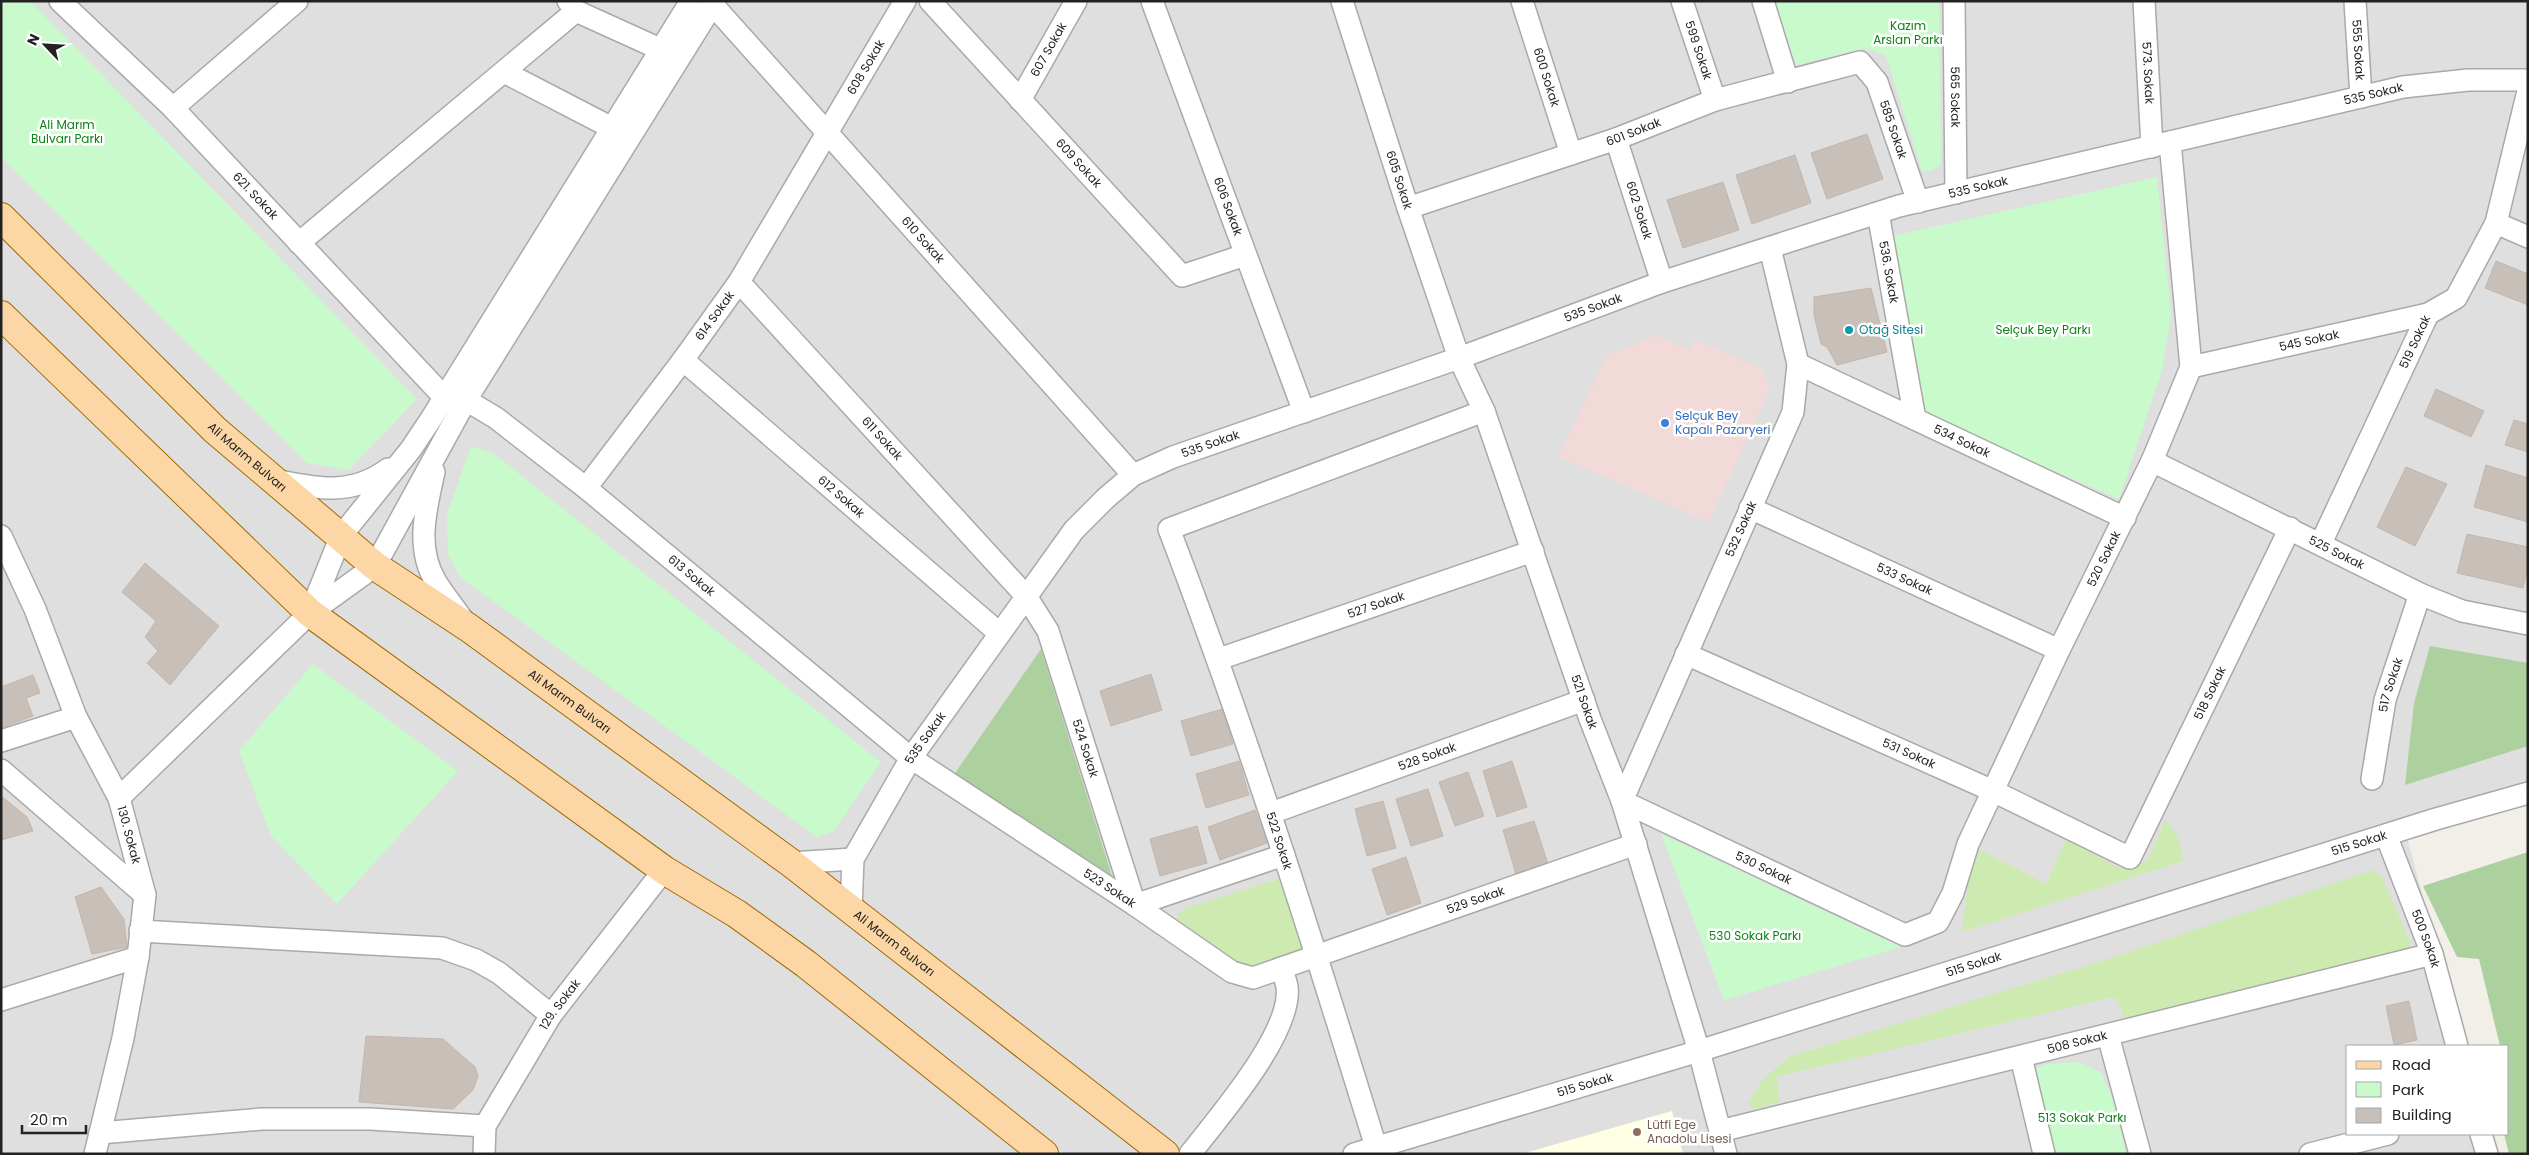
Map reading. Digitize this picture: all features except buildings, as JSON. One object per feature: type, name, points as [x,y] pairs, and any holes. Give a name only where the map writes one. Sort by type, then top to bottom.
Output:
[{"type":"main road","name":"Ali Marım Bulvarı","points":[[1,217],[215,430],[375,566],[469,628],[791,863],[1166,1154]]},
{"type":"main road","points":[[1,315],[310,613],[664,870],[737,914],[806,964],[1044,1154]]},
{"type":"street","name":"621. Sokak","points":[[60,1],[173,108],[444,397]]},
{"type":"street","points":[[173,108],[296,1]]},
{"type":"street","points":[[310,613],[341,536],[411,449],[691,1]]},
{"type":"street","name":"608 Sokak","points":[[829,133],[905,1]]},
{"type":"street","name":"609 Sokak","points":[[930,1],[1182,276],[1245,254]]},
{"type":"street","name":"607 Sokak","points":[[1020,100],[1076,1]]},
{"type":"street","name":"606 Sokak","points":[[1152,1],[1304,412]]},
{"type":"street","name":"605 Sokak","points":[[1342,1],[1408,208],[1459,358]]},
{"type":"street","name":"600 Sokak","points":[[1522,1],[1571,154]]},
{"type":"street","name":"599 Sokak","points":[[1682,1],[1715,100]]},
{"type":"street","points":[[1763,1],[1788,82]]},
{"type":"street","name":"565 Sokak","points":[[1954,1],[1956,193]]},
{"type":"street","name":"573. Sokak","points":[[2144,1],[2161,145]]},
{"type":"street","name":"555 Sokak","points":[[2355,1],[2361,97]]},
{"type":"street","points":[[119,798],[310,613],[375,566],[466,400],[714,3]]},
{"type":"street","name":"610 Sokak","points":[[714,3],[1133,475]]},
{"type":"street","points":[[299,243],[504,72],[572,6],[662,50]]},
{"type":"street","name":"601 Sokak","points":[[1408,208],[1616,139],[1715,100],[1860,62]]},
{"type":"street","name":"585 Sokak","points":[[1860,62],[1877,82],[1918,202]]},
{"type":"street","points":[[504,72],[612,128]]},
{"type":"street","name":"535 Sokak","points":[[854,859],[911,758],[999,633],[1074,530],[1106,498],[1133,475],[1173,457],[1459,358],[1662,282],[1878,213],[2403,87],[2468,80],[2528,80]]},
{"type":"street","name":"519 Sokak","points":[[2320,543],[2428,314],[2456,298],[2496,223],[2528,90]]},
{"type":"street","name":"614 Sokak","points":[[586,488],[683,360],[739,282],[829,133]]},
{"type":"street","name":"602 Sokak","points":[[1616,139],[1662,282]]},
{"type":"street","name":"520 Sokak","points":[[1905,935],[1938,922],[1953,893],[1968,844],[2059,650],[2152,461],[2191,367],[2161,145]]},
{"type":"street","name":"536. Sokak","points":[[1878,213],[1915,419]]},
{"type":"street","points":[[2496,223],[2528,237]]},
{"type":"street","name":"532 Sokak","points":[[1622,800],[1793,412],[1798,364],[1770,248]]},
{"type":"street","name":"611 Sokak","points":[[739,282],[1026,596]]},
{"type":"street","name":"545 Sokak","points":[[2191,367],[2428,314]]},
{"type":"street","name":"521 Sokak","points":[[1459,358],[1484,411],[1584,700],[1622,800],[1699,1051],[1726,1154]]},
{"type":"street","name":"612 Sokak","points":[[683,360],[999,633]]},
{"type":"street","name":"534 Sokak","points":[[1798,364],[2125,518]]},
{"type":"street","name":"613 Sokak","points":[[466,400],[496,418],[586,488],[911,758]]},
{"type":"street","name":"522 Sokak","points":[[1379,1150],[1284,855],[1218,659],[1169,529],[1484,411]]},
{"type":"street","points":[[440,447],[424,518],[424,549],[435,580],[469,628]]},
{"type":"street","points":[[275,480],[308,487],[340,489],[368,483],[411,449]]},
{"type":"street","name":"525 Sokak","points":[[2152,461],[2420,594],[2462,611],[2528,624]]},
{"type":"street","name":"533 Sokak","points":[[1750,508],[2059,650]]},
{"type":"street","name":"518 Sokak","points":[[2130,858],[2290,528]]},
{"type":"street","name":"130. Sokak","points":[[1,536],[35,609],[76,716],[119,798],[145,895],[138,957],[123,1038],[95,1154]]},
{"type":"street","name":"527 Sokak","points":[[1218,659],[1533,551]]},
{"type":"street","name":"517 Sokak","points":[[2372,779],[2385,700],[2420,594]]},
{"type":"street","name":"524 Sokak","points":[[1026,596],[1048,631],[1135,905]]},
{"type":"street","name":"531 Sokak","points":[[1686,654],[1993,791],[2130,858]]},
{"type":"street","name":"528 Sokak","points":[[1270,813],[1584,700]]},
{"type":"street","points":[[1,741],[76,716]]},
{"type":"street","name":"523 Sokak","points":[[911,758],[1135,905],[1232,972],[1253,978],[1317,956]]},
{"type":"street","points":[[1,770],[145,895]]},
{"type":"street","name":"515 Sokak","points":[[1354,1154],[1379,1150],[1417,1135],[1699,1051],[2386,835],[2528,793]]},
{"type":"street","name":"530 Sokak","points":[[1622,800],[1905,935]]},
{"type":"street","name":"500 Sokak","points":[[2386,835],[2432,954],[2457,1045]]},
{"type":"street","name":"529 Sokak","points":[[1317,956],[1636,844]]},
{"type":"street","points":[[1135,905],[1284,855]]},
{"type":"street","points":[[791,863],[854,859],[850,910]]},
{"type":"street","name":"129. Sokak","points":[[484,1154],[485,1126],[551,1015],[664,870]]},
{"type":"street","points":[[140,930],[442,948],[476,960],[499,973],[551,1015]]},
{"type":"street","name":"508 Sokak","points":[[1720,1131],[2432,954]]},
{"type":"street","points":[[1,1000],[138,957]]},
{"type":"street","points":[[1190,1154],[1254,1071],[1281,1023],[1287,988],[1281,968]]},
{"type":"street","points":[[2108,1035],[2140,1154]]},
{"type":"street","points":[[2021,1056],[2044,1154]]},
{"type":"street","points":[[100,1133],[261,1120],[370,1119],[485,1126]]},
{"type":"street","name":"515 Sokak","points":[[1398,1154],[1417,1135]]},
{"type":"street","points":[[2310,1154],[2384,1135]]},
{"type":"street","points":[[2481,1135],[2487,1154]]},
{"type":"shaded area","points":[[1,1],[2528,1],[2528,795],[2404,827],[2464,1045],[2346,1045],[2346,1135],[2488,1135],[2493,1154],[1,1154]]},
{"type":"shaded area","name":"Selçuk Bey Kapalı Pazaryeri","points":[[1656,335],[1690,351],[1695,340],[1762,369],[1770,388],[1709,522],[1559,457],[1606,356]]},
{"type":"shaded area","name":"Lütfi Ege Anadolu Lisesi","points":[[1672,1111],[1683,1154],[1521,1154]]},
{"type":"green space","name":"Ali Marım Bulvarı Parkı","points":[[1,1],[30,1],[417,399],[349,470],[307,463],[1,157]]},
{"type":"green space","name":"Kazım Arslan Parkı","points":[[1773,1],[1939,1],[1941,164],[1932,171],[1922,171],[1886,56],[1865,48],[1793,66]]},
{"type":"green space","name":"Selçuk Bey Parkı","points":[[2157,177],[2171,315],[2162,370],[2119,499],[1925,414],[1893,236]]},
{"type":"green space","points":[[471,446],[493,453],[881,762],[833,832],[817,837],[460,577],[448,554],[447,515]]},
{"type":"green space","points":[[2430,646],[2528,663],[2528,746],[2405,785],[2414,703]]},
{"type":"green space","points":[[1041,649],[1112,876],[1102,879],[953,776]]},
{"type":"green space","points":[[313,664],[458,771],[337,904],[271,836],[239,751]]},
{"type":"green space","points":[[2165,820],[2177,835],[2184,861],[1962,932],[1968,882],[1980,850],[2046,884],[2066,839],[2119,868],[2148,860]]},
{"type":"green space","name":"530 Sokak Parkı","points":[[1661,834],[1901,947],[1724,1000]]},
{"type":"green space","points":[[2528,852],[2528,1154],[2509,1154],[2504,1135],[2509,1135],[2509,1045],[2500,1045],[2479,959],[2457,957],[2423,886]]},
{"type":"green space","points":[[2373,870],[2382,877],[2411,944],[2408,949],[2127,1023],[2116,998],[2109,998],[1776,1077],[1780,1102],[1754,1109],[1748,1103],[1762,1081],[1788,1057],[2099,962]]},
{"type":"green space","points":[[1281,878],[1304,956],[1251,973],[1175,925],[1180,912],[1189,907]]},
{"type":"green space","name":"513 Sokak Parkı","points":[[2079,1062],[2101,1072],[2113,1099],[2126,1154],[2054,1154],[2034,1069],[2047,1064]]},
{"type":"place","name":"Otağ Sitesi","points":[[1849,330]]},
{"type":"place","name":"Selçuk Bey Kapalı Pazaryeri","points":[[1665,423]]},
{"type":"place","name":"Lütfi Ege Anadolu Lisesi","points":[[1637,1132]]}]
